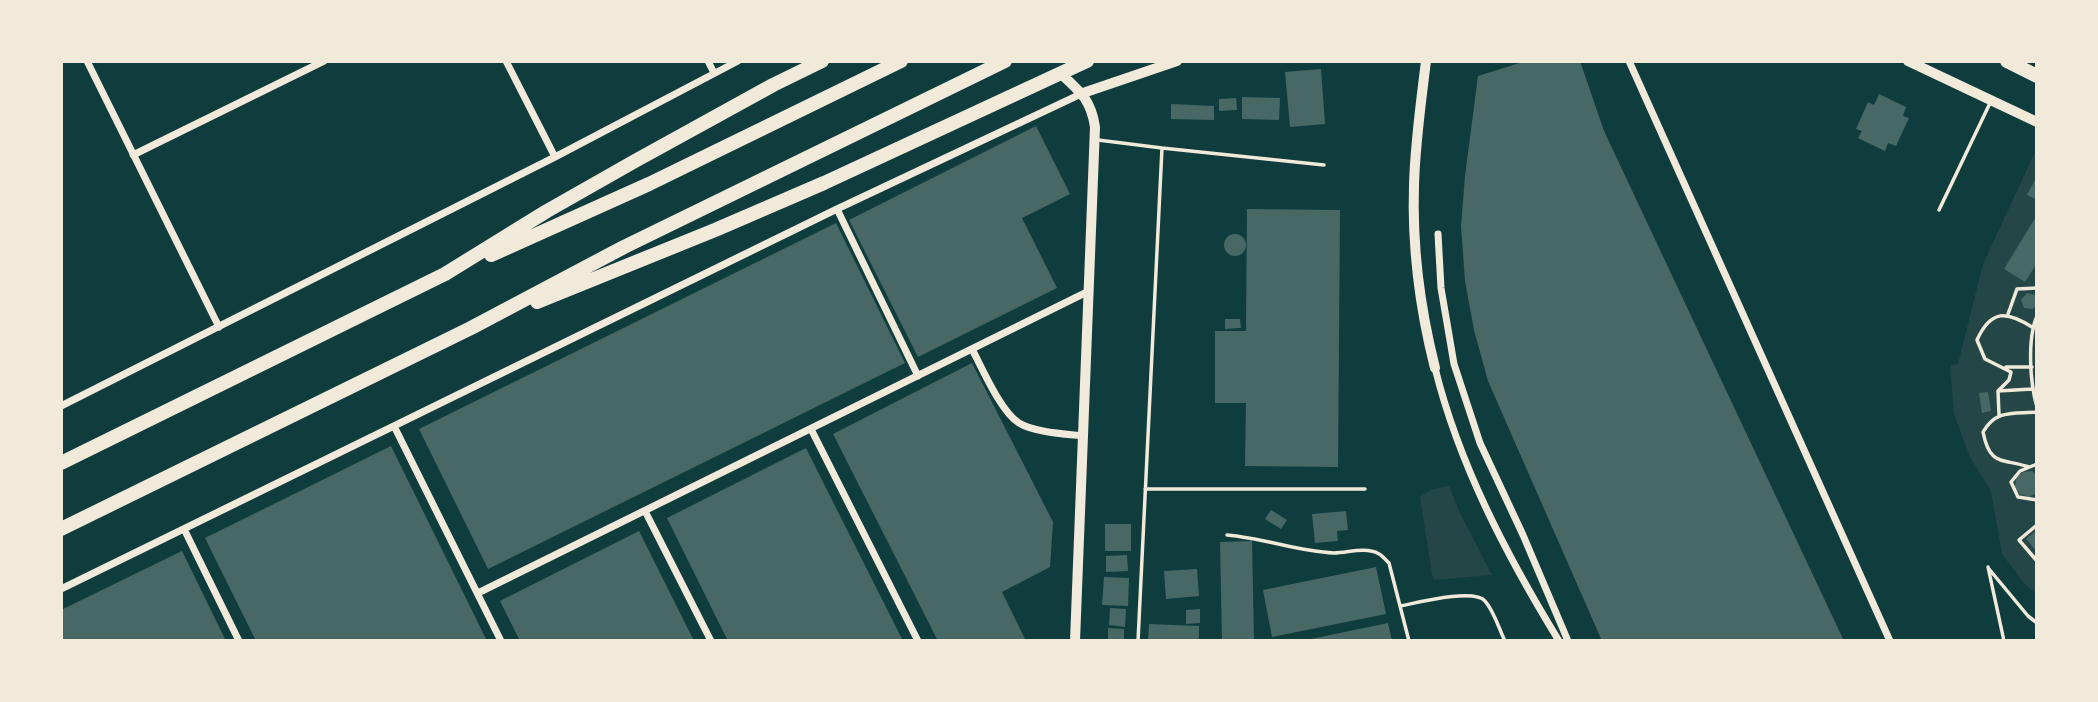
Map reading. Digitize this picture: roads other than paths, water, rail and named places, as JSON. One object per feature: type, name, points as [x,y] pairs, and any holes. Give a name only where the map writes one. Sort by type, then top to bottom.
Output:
[{"type":"highway","points":[[445,275],[547,211],[635,161],[822,61]]},
{"type":"highway","points":[[61,463],[445,275],[649,184],[901,61]]},
{"type":"highway","points":[[61,529],[471,328],[624,247],[1005,61]]},
{"type":"highway","points":[[471,328],[824,183],[1087,61]]},
{"type":"highway","points":[[2007,61],[2037,76]]},
{"type":"street","points":[[86,61],[219,327]]},
{"type":"street","points":[[133,155],[324,61]]},
{"type":"street","points":[[506,61],[555,157]]},
{"type":"street","points":[[708,61],[713,73]]},
{"type":"street","points":[[61,406],[555,157],[738,61]]},
{"type":"street","points":[[61,589],[837,209],[1083,93],[1177,61]]},
{"type":"street","points":[[1426,61],[1415,163],[1414,216],[1421,293],[1435,368],[1447,412],[1479,491],[1559,641]]},
{"type":"street","points":[[1629,61],[1890,641]]},
{"type":"street","points":[[1908,61],[2037,122]]},
{"type":"street","points":[[1060,73],[1083,93],[1093,111],[1095,140],[1075,641]]},
{"type":"street","points":[[837,209],[918,376]]},
{"type":"street","points":[[1438,234],[1441,288],[1454,364],[1480,443],[1568,641]]},
{"type":"street","points":[[478,593],[1089,291]]},
{"type":"street","points":[[972,349],[1005,410],[1019,423],[1051,433],[1083,436]]},
{"type":"street","points":[[394,426],[501,641]]},
{"type":"street","points":[[811,429],[918,641]]},
{"type":"street","points":[[645,511],[711,641]]},
{"type":"street","points":[[184,529],[239,641]]},
{"type":"lane","points":[[1939,210],[1992,99]]},
{"type":"lane","points":[[1095,140],[1324,165]]},
{"type":"lane","points":[[1138,641],[1162,148]]},
{"type":"lane","points":[[1145,489],[1365,489]]},
{"type":"lane","points":[[1227,536],[1252,537],[1335,553],[1370,550],[1380,554],[1389,563],[1409,641]]},
{"type":"lane","points":[[1400,606],[1468,595],[1479,597],[1485,601],[1505,641]]}]
